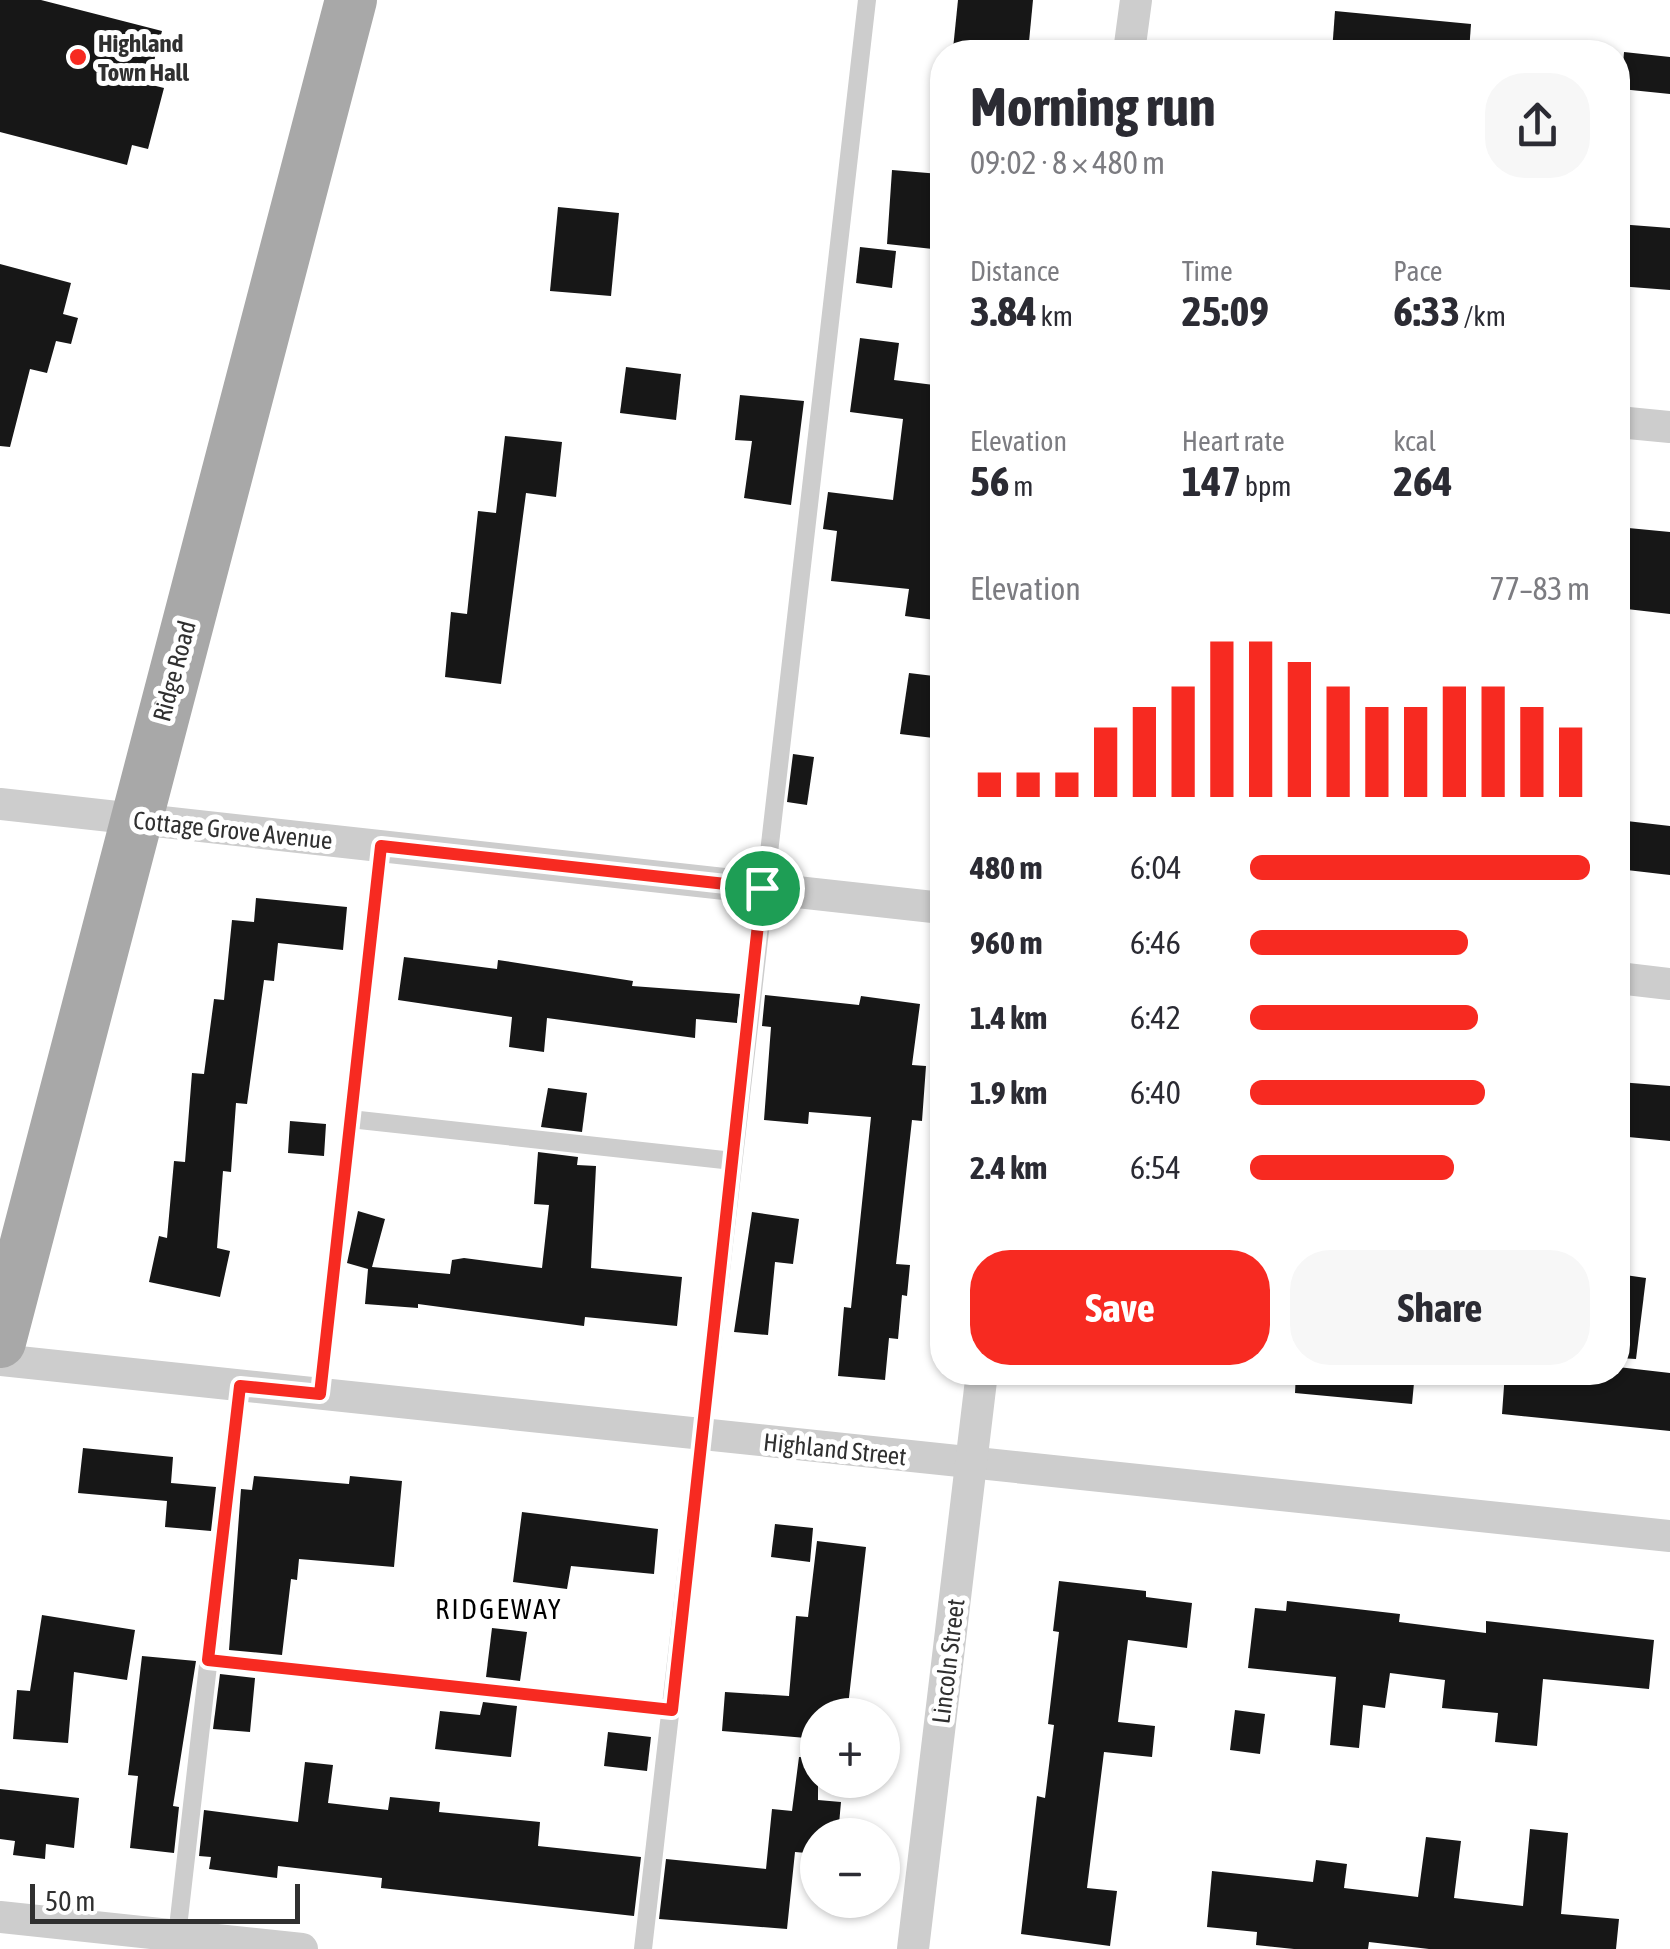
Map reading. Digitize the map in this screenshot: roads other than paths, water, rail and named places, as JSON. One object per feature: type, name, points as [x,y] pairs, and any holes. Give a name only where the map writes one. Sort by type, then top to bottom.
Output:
[{"type":"main road","name":"Ridge Road","points":[[0,1342],[351,0]]},
{"type":"street","points":[[1131,40],[1136,0]]},
{"type":"street","points":[[1630,423],[1670,427]]},
{"type":"street","name":"Cottage Grove Avenue","points":[[0,804],[930,907]]},
{"type":"street","points":[[1630,979],[1670,984]]},
{"type":"street","name":"Highland Street","points":[[0,1360],[1670,1536]]},
{"type":"street","name":"Lincoln Street","points":[[913,1949],[981,1385]]},
{"type":"street","points":[[0,1918],[98,1938],[177,1936],[302,1949]]},
{"type":"lane","points":[[643,1949],[867,0]]},
{"type":"lane","points":[[320,1394],[381,846]]},
{"type":"lane","points":[[350,1119],[733,1161]]},
{"type":"lane","points":[[177,1936],[240,1386]]},
{"type":"lane","points":[[208,1660],[672,1710]]},
{"type":"place","name":"Highland Town Hall","points":[[78,57]]},
{"type":"district","name":"RIDGEWAY","points":[[499,1609]]}]
